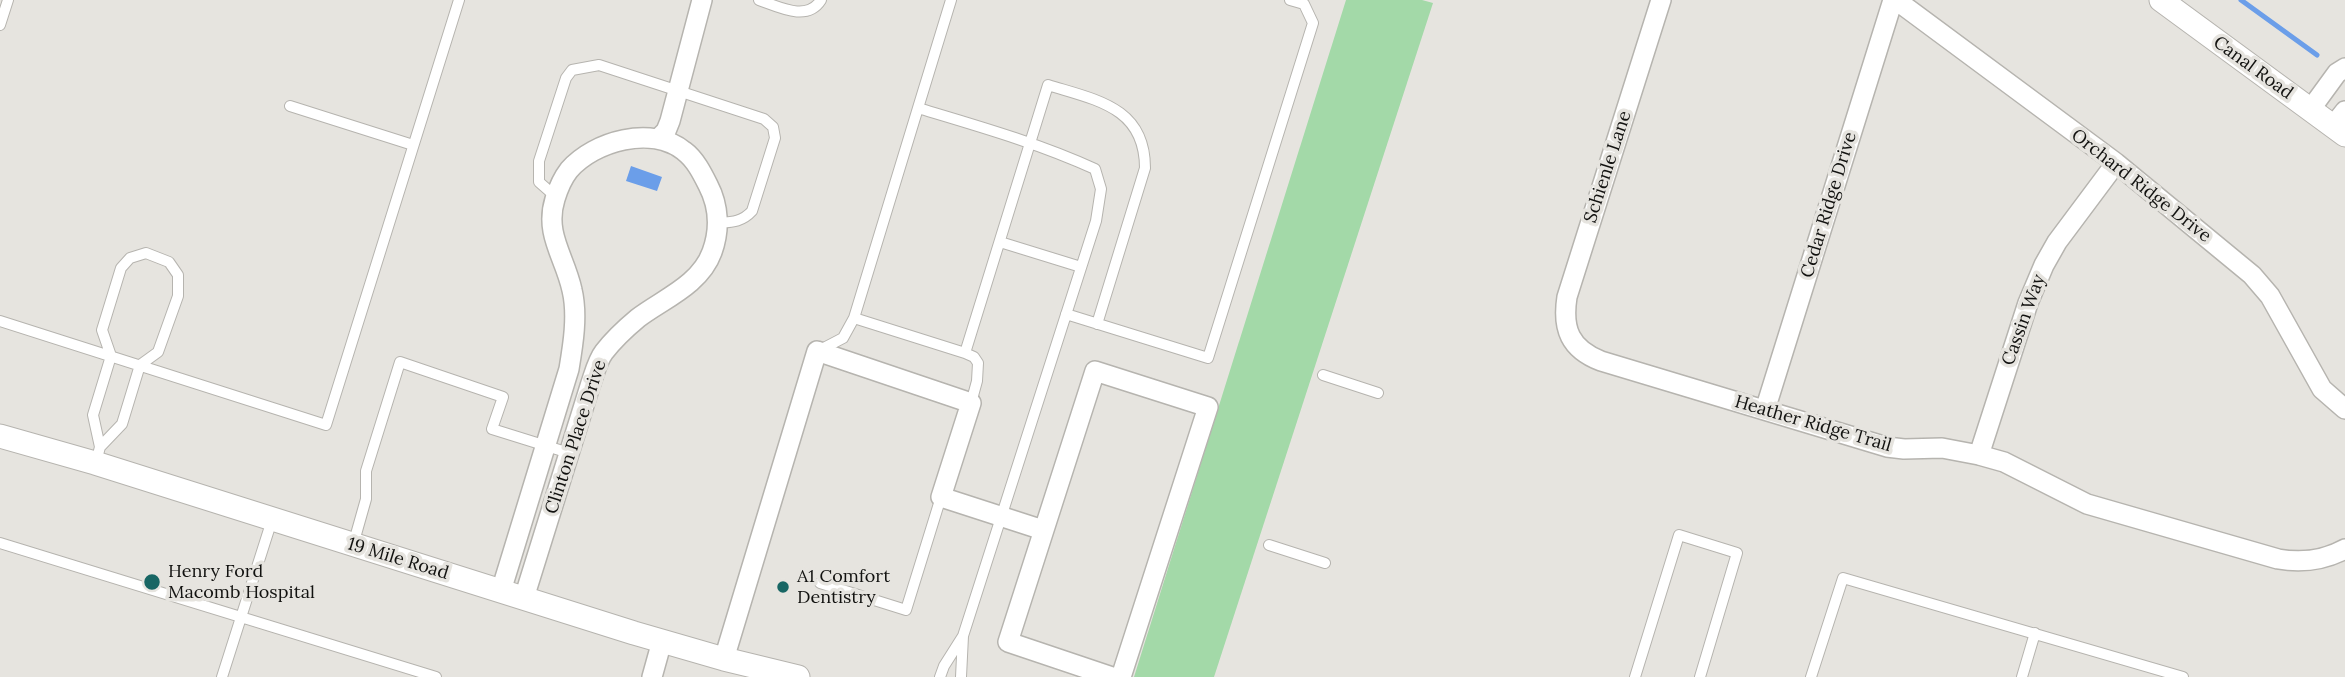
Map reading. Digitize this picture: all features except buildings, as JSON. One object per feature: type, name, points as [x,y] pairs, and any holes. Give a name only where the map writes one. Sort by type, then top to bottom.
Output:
[{"type":"street","points":[[658,139],[666,131],[670,121],[702,0]]},
{"type":"street","name":"Schienle Lane","points":[[1569,335],[1565,320],[1567,297],[1661,0]]},
{"type":"street","name":"Orchard Ridge Drive","points":[[1895,0],[2116,163],[2241,266],[2263,287],[2314,379],[2345,409]]},
{"type":"street","name":"Cedar Ridge Drive","points":[[1765,410],[1895,0]]},
{"type":"street","name":"Canal Road","points":[[2161,0],[2310,110],[2341,124]]},
{"type":"street","points":[[2310,110],[2337,73],[2345,68]]},
{"type":"street","name":"Clinton Place Drive","points":[[501,591],[573,349],[575,310],[572,290],[551,228],[551,213],[560,183],[569,170],[602,146],[638,137],[658,139],[684,150],[699,167],[714,196],[718,222],[712,252],[704,267],[688,285],[638,318],[602,354],[524,598]]},
{"type":"street","name":"Cassin Way","points":[[1979,455],[2028,303],[2044,265],[2057,242],[2116,163]]},
{"type":"street","name":"Heather Ridge Trail","points":[[1569,335],[1579,349],[1589,356],[1895,449],[1942,448],[2004,462],[2087,504],[2278,559],[2318,560],[2345,549]]},
{"type":"street","points":[[724,659],[817,351],[971,403],[941,497],[1044,530]]},
{"type":"street","points":[[1112,677],[1008,642],[1095,371],[1209,407],[1121,677]]},
{"type":"street","name":"19 Mile Road","points":[[0,436],[98,455],[272,520],[662,641],[798,677]]},
{"type":"street","points":[[652,677],[662,641]]},
{"type":"lane","points":[[0,26],[8,0]]},
{"type":"lane","points":[[0,321],[326,425],[459,0]]},
{"type":"lane","points":[[759,0],[802,12],[816,7],[821,0]]},
{"type":"lane","points":[[817,351],[843,338],[853,318],[951,0]]},
{"type":"lane","points":[[1066,314],[1208,358],[1313,23],[1304,5],[1290,0]]},
{"type":"lane","points":[[556,197],[539,182],[537,172],[566,78],[572,70],[599,65],[764,119],[773,127],[775,138],[752,211],[746,218],[736,222],[718,222]]},
{"type":"lane","points":[[965,354],[1048,85],[1108,104],[1134,125],[1142,143],[1145,168],[1097,324]]},
{"type":"lane","points":[[290,106],[413,145]]},
{"type":"lane","points":[[918,108],[1068,156],[1095,169],[1101,189],[1096,221],[963,636],[940,677]]},
{"type":"lane","points":[[1000,242],[1081,267]]},
{"type":"lane","points":[[146,253],[169,262],[178,275],[178,296],[158,352],[140,365],[122,424],[98,455],[93,415],[110,356],[102,331],[121,268],[130,258],[146,253]]},
{"type":"lane","points":[[853,318],[974,357],[978,363],[977,381],[971,403]]},
{"type":"lane","points":[[352,545],[366,499],[366,471],[400,362],[503,397],[492,429],[569,453]]},
{"type":"lane","points":[[1323,375],[1378,393]]},
{"type":"lane","points":[[820,583],[906,610],[941,497]]},
{"type":"lane","points":[[222,677],[272,520]]},
{"type":"lane","points":[[1635,677],[1679,535],[1737,553],[1700,677]]},
{"type":"lane","points":[[0,543],[436,677]]},
{"type":"lane","points":[[1269,545],[1325,563]]},
{"type":"lane","points":[[1811,677],[1843,578],[2183,677]]},
{"type":"lane","points":[[2022,677],[2035,634]]},
{"type":"lane","points":[[961,677],[963,636]]},
{"type":"green space","points":[[1346,0],[1422,0],[1433,3],[1214,677],[1134,677]]},
{"type":"water","points":[[631,166],[662,177],[657,191],[626,181]]},
{"type":"waterway","points":[[2241,0],[2317,55]]},
{"type":"place","name":"Henry Ford Macomb Hospital","points":[[152,582]]},
{"type":"place","name":"A1 Comfort Dentistry","points":[[783,587]]}]
